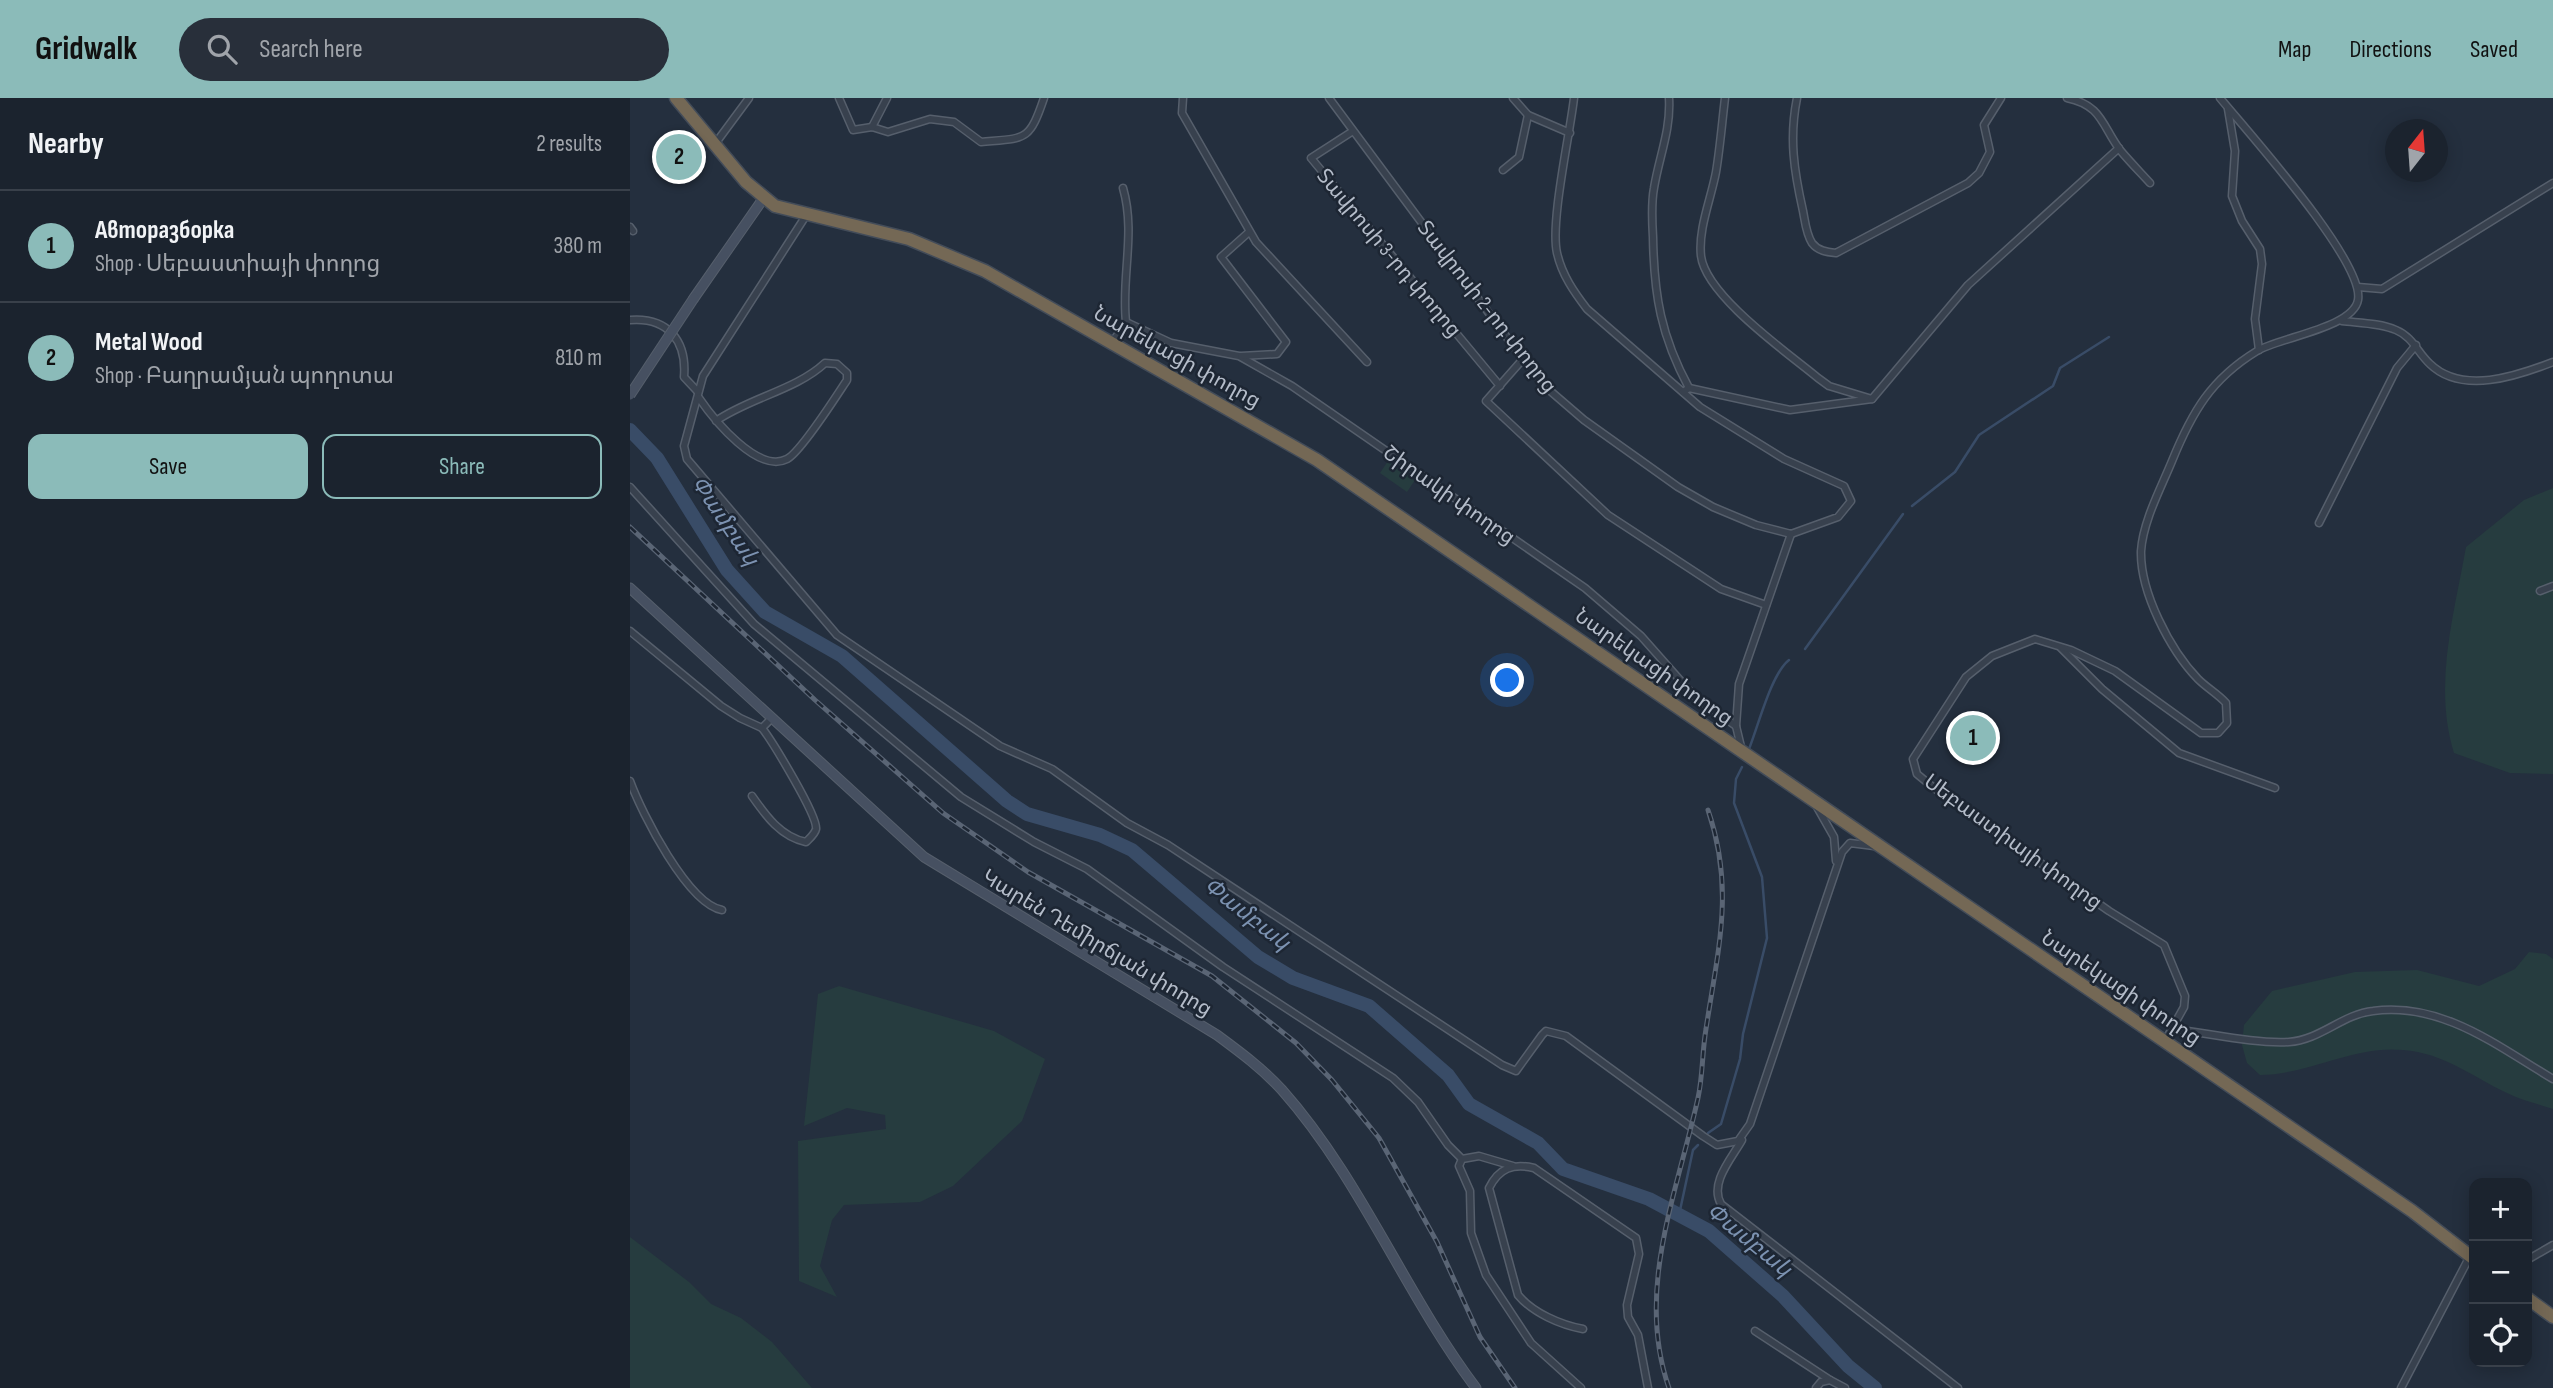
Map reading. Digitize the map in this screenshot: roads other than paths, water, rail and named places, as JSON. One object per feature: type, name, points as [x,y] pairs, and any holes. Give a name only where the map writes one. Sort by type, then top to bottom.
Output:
[{"type":"highway","points":[[676,98],[763,199]]},
{"type":"highway","name":"Նարեկացի փողոց","points":[[763,199],[787,210],[930,246],[985,271],[1317,460],[2412,1210],[2469,1255]]},
{"type":"highway","points":[[2532,1302],[2553,1317]]},
{"type":"main road","points":[[630,395],[763,199]]},
{"type":"main road","name":"Կարեն Դեմիրճյան փողոց","points":[[630,588],[924,857],[1217,1035],[1256,1064],[1282,1090],[1330,1154],[1476,1388]]},
{"type":"street","points":[[715,144],[749,98]]},
{"type":"street","points":[[839,98],[853,130],[872,127],[888,132],[930,119],[954,122],[982,142],[1019,139],[1033,130],[1044,98]]},
{"type":"street","points":[[872,127],[887,98]]},
{"type":"street","points":[[1182,98],[1182,113],[1249,232],[1367,362]]},
{"type":"street","name":"Տավրոսի 2-րդ փողոց","points":[[1329,98],[1548,389],[1584,420],[1678,487],[1756,525],[1791,534]]},
{"type":"street","points":[[1513,98],[1528,115],[1570,134]]},
{"type":"street","points":[[1574,98],[1555,232],[1562,271],[1587,309],[1748,440],[1844,486],[1850,492],[1851,501],[1838,517],[1791,534],[1739,684],[1736,726],[1743,752]]},
{"type":"street","points":[[1669,98],[1670,120],[1653,191],[1654,277],[1660,319],[1670,354],[1686,390]]},
{"type":"street","points":[[1725,98],[1702,240],[1701,258],[1708,273],[1753,328],[1818,378],[1829,386],[1872,399]]},
{"type":"street","points":[[1797,98],[1792,123],[1792,158],[1808,232],[1813,244],[1823,251],[1836,253],[1968,183],[1979,173],[1990,152],[1984,125],[2001,98]]},
{"type":"street","points":[[2067,98],[2088,105],[2100,115],[2119,148],[2150,183]]},
{"type":"street","points":[[2220,98],[2335,242],[2358,288],[2355,308],[2340,320]]},
{"type":"street","points":[[2227,107],[2235,151],[2232,196],[2242,221],[2260,249],[2262,264],[2255,319],[2259,350]]},
{"type":"street","points":[[1503,170],[1519,157],[1528,115]]},
{"type":"street","name":"Տավրոսի 3-րդ փողոց","points":[[1353,131],[1311,158],[1500,386]]},
{"type":"street","points":[[1686,390],[1790,410],[1872,399],[1968,285],[2119,148]]},
{"type":"street","points":[[2358,288],[2382,289],[2553,183]]},
{"type":"street","points":[[1112,343],[1126,322],[1124,302],[1130,211],[1124,188]]},
{"type":"street","points":[[807,214],[703,376],[684,446],[687,458],[830,629],[1000,746],[1052,769],[1128,822],[1168,845],[1502,1065],[1516,1071],[1542,1035],[1546,1031],[1554,1031],[1566,1036],[1717,1144],[1732,1145],[1744,1138]]},
{"type":"street","points":[[1239,356],[1277,354],[1286,342],[1222,257],[1249,232]]},
{"type":"street","points":[[630,320],[648,320],[658,324],[680,341],[685,351],[684,377],[716,421],[760,459],[769,463],[788,459],[847,380],[847,373],[838,364],[825,363],[813,374],[734,408],[716,421]]},
{"type":"street","points":[[2340,320],[2394,329],[2416,345],[2430,365],[2459,380],[2515,377],[2553,362]]},
{"type":"street","name":"Սեբաստիայի փողոց","points":[[2165,1041],[2184,1007],[2185,996],[2164,946],[2109,911],[1921,779],[1913,766],[1915,752],[1966,677],[1981,663],[2025,641],[2035,639],[2057,644],[2115,671],[2202,733],[2218,733],[2227,723],[2226,703],[2185,663],[2161,624],[2142,567],[2141,549],[2161,489],[2199,403],[2216,383],[2259,350],[2340,320]]},
{"type":"street","name":"Շիրակի փողոց","points":[[1126,322],[1171,343],[1239,356],[1292,386],[1585,589],[1641,636],[1695,697],[1736,726]]},
{"type":"street","points":[[2319,523],[2397,368],[2416,345]]},
{"type":"street","points":[[1523,359],[1486,401],[1608,515],[1721,589],[1766,605]]},
{"type":"street","points":[[630,487],[754,624],[961,797],[1034,842],[1087,869],[1223,967],[1393,1078],[1418,1102],[1448,1145],[1462,1159]]},
{"type":"street","points":[[2540,591],[2553,586]]},
{"type":"street","points":[[630,631],[721,706],[740,719],[762,728],[786,762],[815,821],[812,836],[806,842],[785,834],[768,819],[752,796]]},
{"type":"street","points":[[2057,644],[2102,689],[2179,753],[2275,788]]},
{"type":"street","points":[[762,728],[771,719]]},
{"type":"street","points":[[630,781],[641,810],[687,881],[702,902],[722,910]]},
{"type":"street","points":[[1810,798],[1831,829],[1836,845],[1835,870]]},
{"type":"street","points":[[1883,848],[1850,843],[1842,852],[1744,1138],[1719,1180],[1717,1197],[1721,1204],[1958,1388]]},
{"type":"street","points":[[2173,1029],[2288,1042],[2311,1038],[2373,1010],[2415,1012],[2472,1030],[2553,1079]]},
{"type":"street","points":[[1462,1159],[1479,1156],[1514,1166],[1534,1168],[1636,1238],[1638,1260],[1627,1305],[1628,1317],[1638,1335],[1648,1388]]},
{"type":"street","points":[[1462,1159],[1458,1166],[1470,1191],[1471,1233],[1486,1275],[1531,1343],[1581,1388]]},
{"type":"street","points":[[1514,1166],[1502,1170],[1489,1188],[1518,1295],[1525,1303],[1549,1317],[1583,1329]]},
{"type":"street","points":[[2532,1258],[2553,1245]]},
{"type":"street","points":[[2401,1388],[2469,1263]]},
{"type":"street","points":[[1755,1331],[1845,1388]]},
{"type":"street","points":[[1816,1388],[1821,1382],[1830,1380]]},
{"type":"waterway","points":[[1912,506],[1955,472],[1979,435],[2053,386],[2060,368],[2109,337]]},
{"type":"waterway","name":"Փամբակ","points":[[630,430],[657,458],[727,570],[765,612],[842,656],[1007,801],[1027,814],[1100,835],[1132,850],[1258,957],[1293,978],[1369,1006],[1448,1075],[1469,1104],[1538,1143],[1563,1169],[1649,1199],[1709,1231],[1783,1296],[1848,1366],[1875,1388]]},
{"type":"waterway","points":[[1805,649],[1903,514]]},
{"type":"waterway","points":[[1749,749],[1776,677],[1789,660]]},
{"type":"waterway","points":[[1708,1133],[1721,1124],[1740,1059],[1743,1034],[1767,938],[1762,877],[1734,803],[1736,779],[1742,767]]},
{"type":"waterway","points":[[1679,1215],[1693,1150],[1698,1145]]},
{"type":"railway","points":[[630,527],[815,700],[943,813],[1028,872],[1212,976],[1296,1043],[1332,1080],[1379,1138],[1437,1242],[1480,1337],[1515,1388]]},
{"type":"railway","points":[[1669,1388],[1660,1352],[1656,1315],[1658,1279],[1663,1242],[1700,1089],[1722,919],[1721,866],[1708,810]]},
{"type":"place","name":"Metal Wood","points":[[679,157]]},
{"type":"place","name":"Авторазборка","points":[[1973,738]]}]
